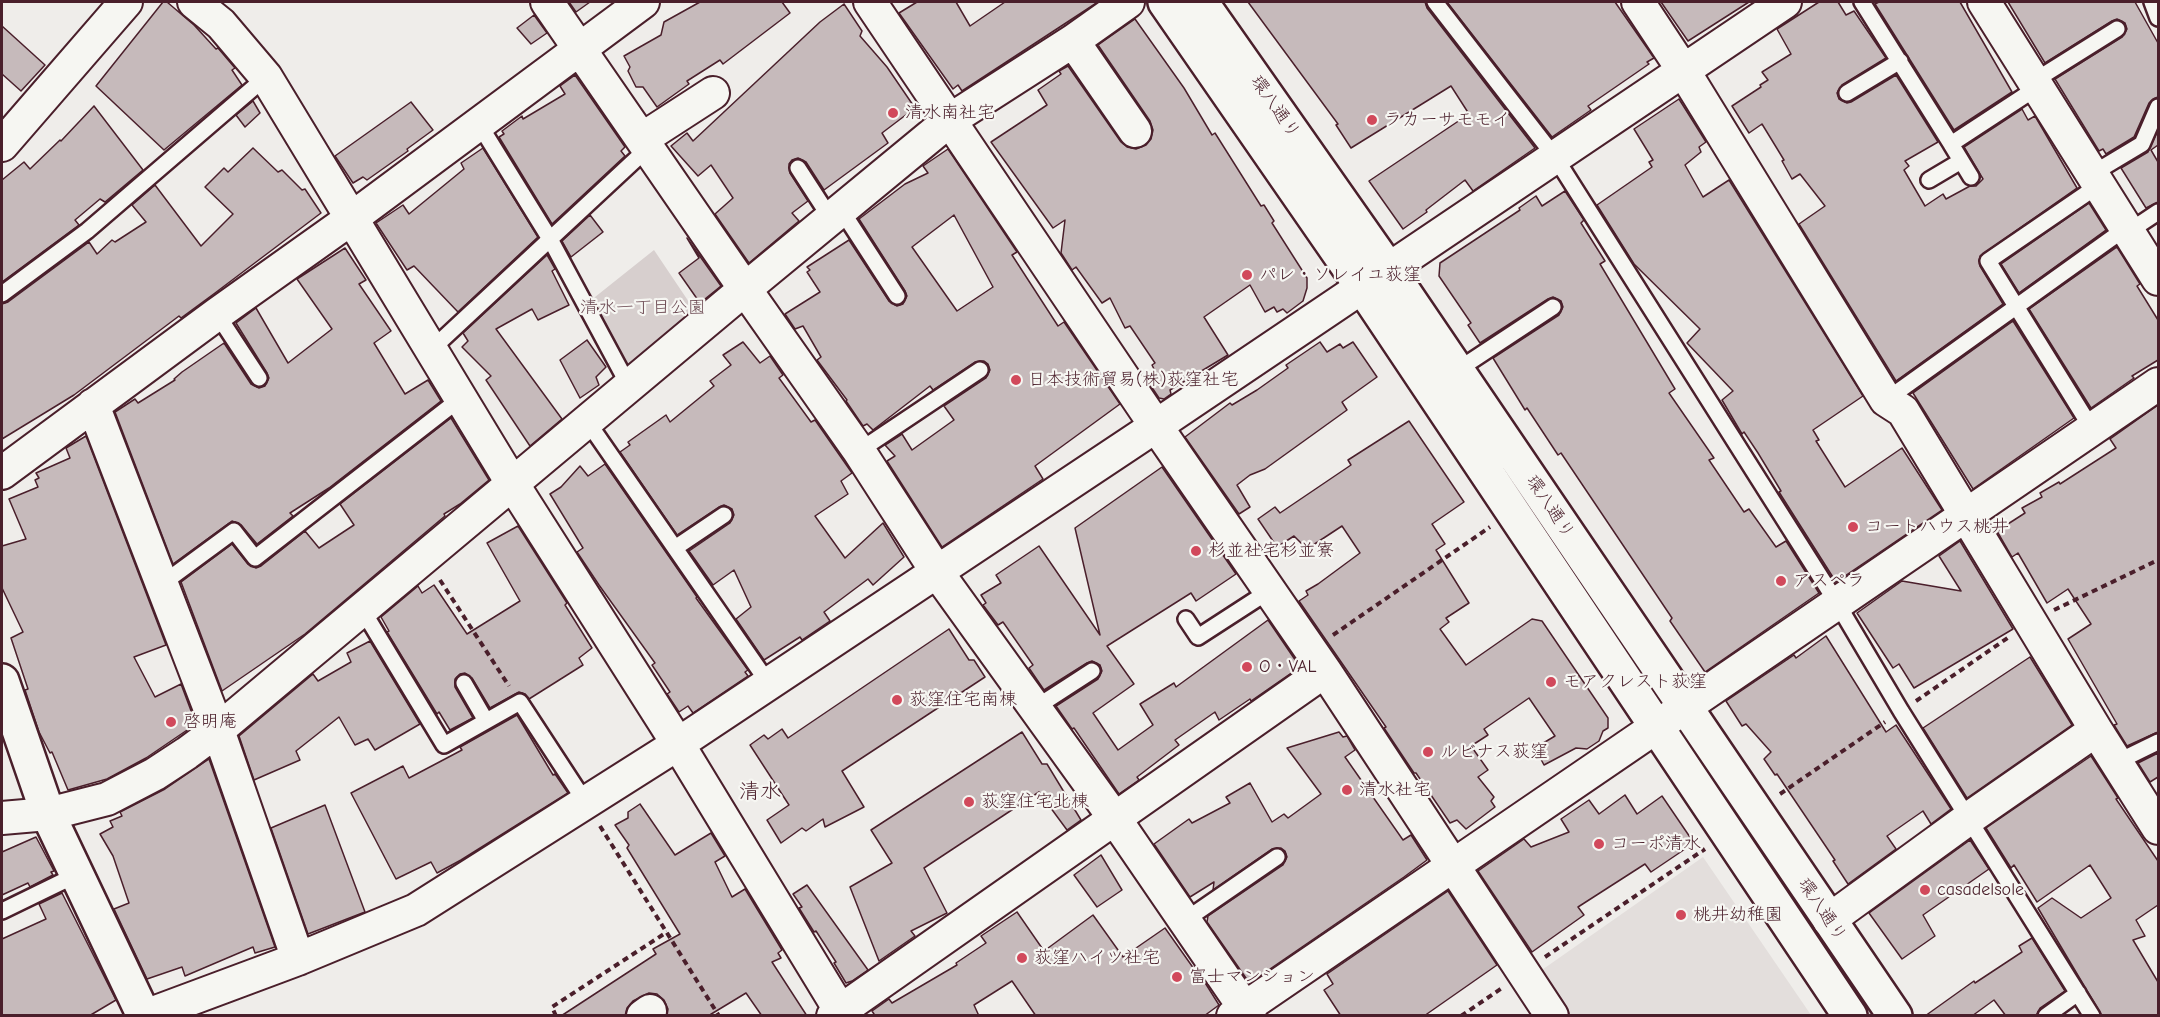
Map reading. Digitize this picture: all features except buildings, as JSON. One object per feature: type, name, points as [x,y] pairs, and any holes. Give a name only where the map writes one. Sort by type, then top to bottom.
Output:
[{"type":"main road","name":"環八通り","points":[[1165,2],[1376,279],[1456,371],[1895,1016]]},
{"type":"main road","name":"環八通り","points":[[1201,2],[1657,725],[1850,1016]]},
{"type":"main road","points":[[2,681],[48,814],[75,875],[145,1016]]},
{"type":"street","points":[[2,145],[126,2]]},
{"type":"street","points":[[194,2],[221,24],[266,76],[512,483],[678,744],[839,1014],[1115,819],[1318,661]]},
{"type":"street","points":[[547,2],[859,451],[937,572],[1115,819],[1184,921],[1242,1013],[1657,725],[2158,384]]},
{"type":"street","points":[[2,472],[644,2]]},
{"type":"street","points":[[2,818],[48,814],[107,799],[187,753],[218,730],[950,120],[1073,41],[1128,2]]},
{"type":"street","points":[[1638,2],[1683,70],[1886,400],[1903,411],[2158,828]]},
{"type":"street","points":[[145,1016],[298,959],[416,910],[769,684],[1376,279],[1785,2]]},
{"type":"street","points":[[1984,2],[2158,279]]},
{"type":"street","points":[[879,5],[950,120],[1318,661],[1525,971],[1552,1016]]},
{"type":"street","points":[[1073,41],[1135,131]]},
{"type":"street","points":[[645,144],[713,93]]},
{"type":"street","points":[[93,405],[218,730],[298,959]]},
{"type":"street","points":[[1829,920],[2096,730]]},
{"type":"lane","points":[[1435,2],[1555,157],[1837,603],[1900,711],[2092,1016]]},
{"type":"lane","points":[[1862,2],[1971,177]]},
{"type":"lane","points":[[2152,2],[2158,18]]},
{"type":"lane","points":[[1951,144],[2117,29]]},
{"type":"lane","points":[[1847,93],[1900,62]]},
{"type":"lane","points":[[2,294],[87,231],[266,76]]},
{"type":"lane","points":[[2092,429],[1988,261],[2142,144],[2158,107]]},
{"type":"lane","points":[[478,123],[550,239],[629,386]]},
{"type":"lane","points":[[432,349],[550,239],[645,144]]},
{"type":"lane","points":[[1929,180],[1961,161]]},
{"type":"lane","points":[[798,168],[837,215],[897,296]]},
{"type":"lane","points":[[1886,400],[2127,230],[2158,212]]},
{"type":"lane","points":[[1456,371],[1553,308]]},
{"type":"lane","points":[[217,314],[259,378]]},
{"type":"lane","points":[[859,451],[980,370]]},
{"type":"lane","points":[[162,584],[234,531],[255,558],[460,398]]},
{"type":"lane","points":[[587,421],[769,684]]},
{"type":"lane","points":[[675,548],[724,515]]},
{"type":"lane","points":[[1186,619],[1198,638],[1269,591]]},
{"type":"lane","points":[[362,609],[444,745],[520,702],[586,803]]},
{"type":"lane","points":[[1035,708],[1092,671]]},
{"type":"lane","points":[[464,683],[486,721]]},
{"type":"lane","points":[[2117,762],[2158,742]]},
{"type":"lane","points":[[1184,921],[1277,857]]},
{"type":"lane","points":[[2,911],[75,875]]},
{"type":"lane","points":[[2046,1016],[2078,993]]},
{"type":"path","points":[[1318,661],[1492,525]]},
{"type":"path","points":[[424,556],[520,702]]},
{"type":"path","points":[[1755,812],[2030,622],[2158,560]]},
{"type":"path","points":[[586,803],[719,1016]]},
{"type":"path","points":[[1461,1016],[1708,847]]},
{"type":"path","points":[[556,1016],[552,1008],[667,932]]},
{"type":"shaded area","name":"桃井幼稚園","points":[[1703,857],[1811,1015],[1566,1015],[1539,972]]},
{"type":"green space","name":"清水一丁目公園","points":[[654,250],[697,314],[634,366],[627,364],[590,301]]},
{"type":"green space","points":[[1830,945],[1881,1015],[1866,1015],[1824,950]]},
{"type":"place","name":"清水南社宅","points":[[893,113]]},
{"type":"place","name":"ラカーサモモイ","points":[[1372,120]]},
{"type":"place","name":"パレ・ソレイユ荻窪","points":[[1247,275]]},
{"type":"place","name":"日本技術貿易(株)荻窪社宅","points":[[1016,380]]},
{"type":"place","name":"コートハウス桃井","points":[[1853,527]]},
{"type":"place","name":"杉並社宅杉並寮","points":[[1196,551]]},
{"type":"place","name":"アスペラ","points":[[1781,581]]},
{"type":"place","name":"O・VAL","points":[[1247,667]]},
{"type":"place","name":"モアクレスト荻窪","points":[[1551,682]]},
{"type":"place","name":"荻窪住宅南棟","points":[[897,700]]},
{"type":"place","name":"啓明庵","points":[[171,722]]},
{"type":"place","name":"ルビナス荻窪","points":[[1428,752]]},
{"type":"place","name":"清水社宅","points":[[1347,790]]},
{"type":"place","name":"荻窪住宅北棟","points":[[969,802]]},
{"type":"place","name":"コーポ清水","points":[[1599,844]]},
{"type":"place","name":"casadelsole","points":[[1925,890]]},
{"type":"place","name":"桃井幼稚園","points":[[1681,915]]},
{"type":"place","name":"荻窪ハイツ社宅","points":[[1022,958]]},
{"type":"place","name":"富士マンション","points":[[1177,977]]},
{"type":"district","name":"清水","points":[[760,792]]}]
